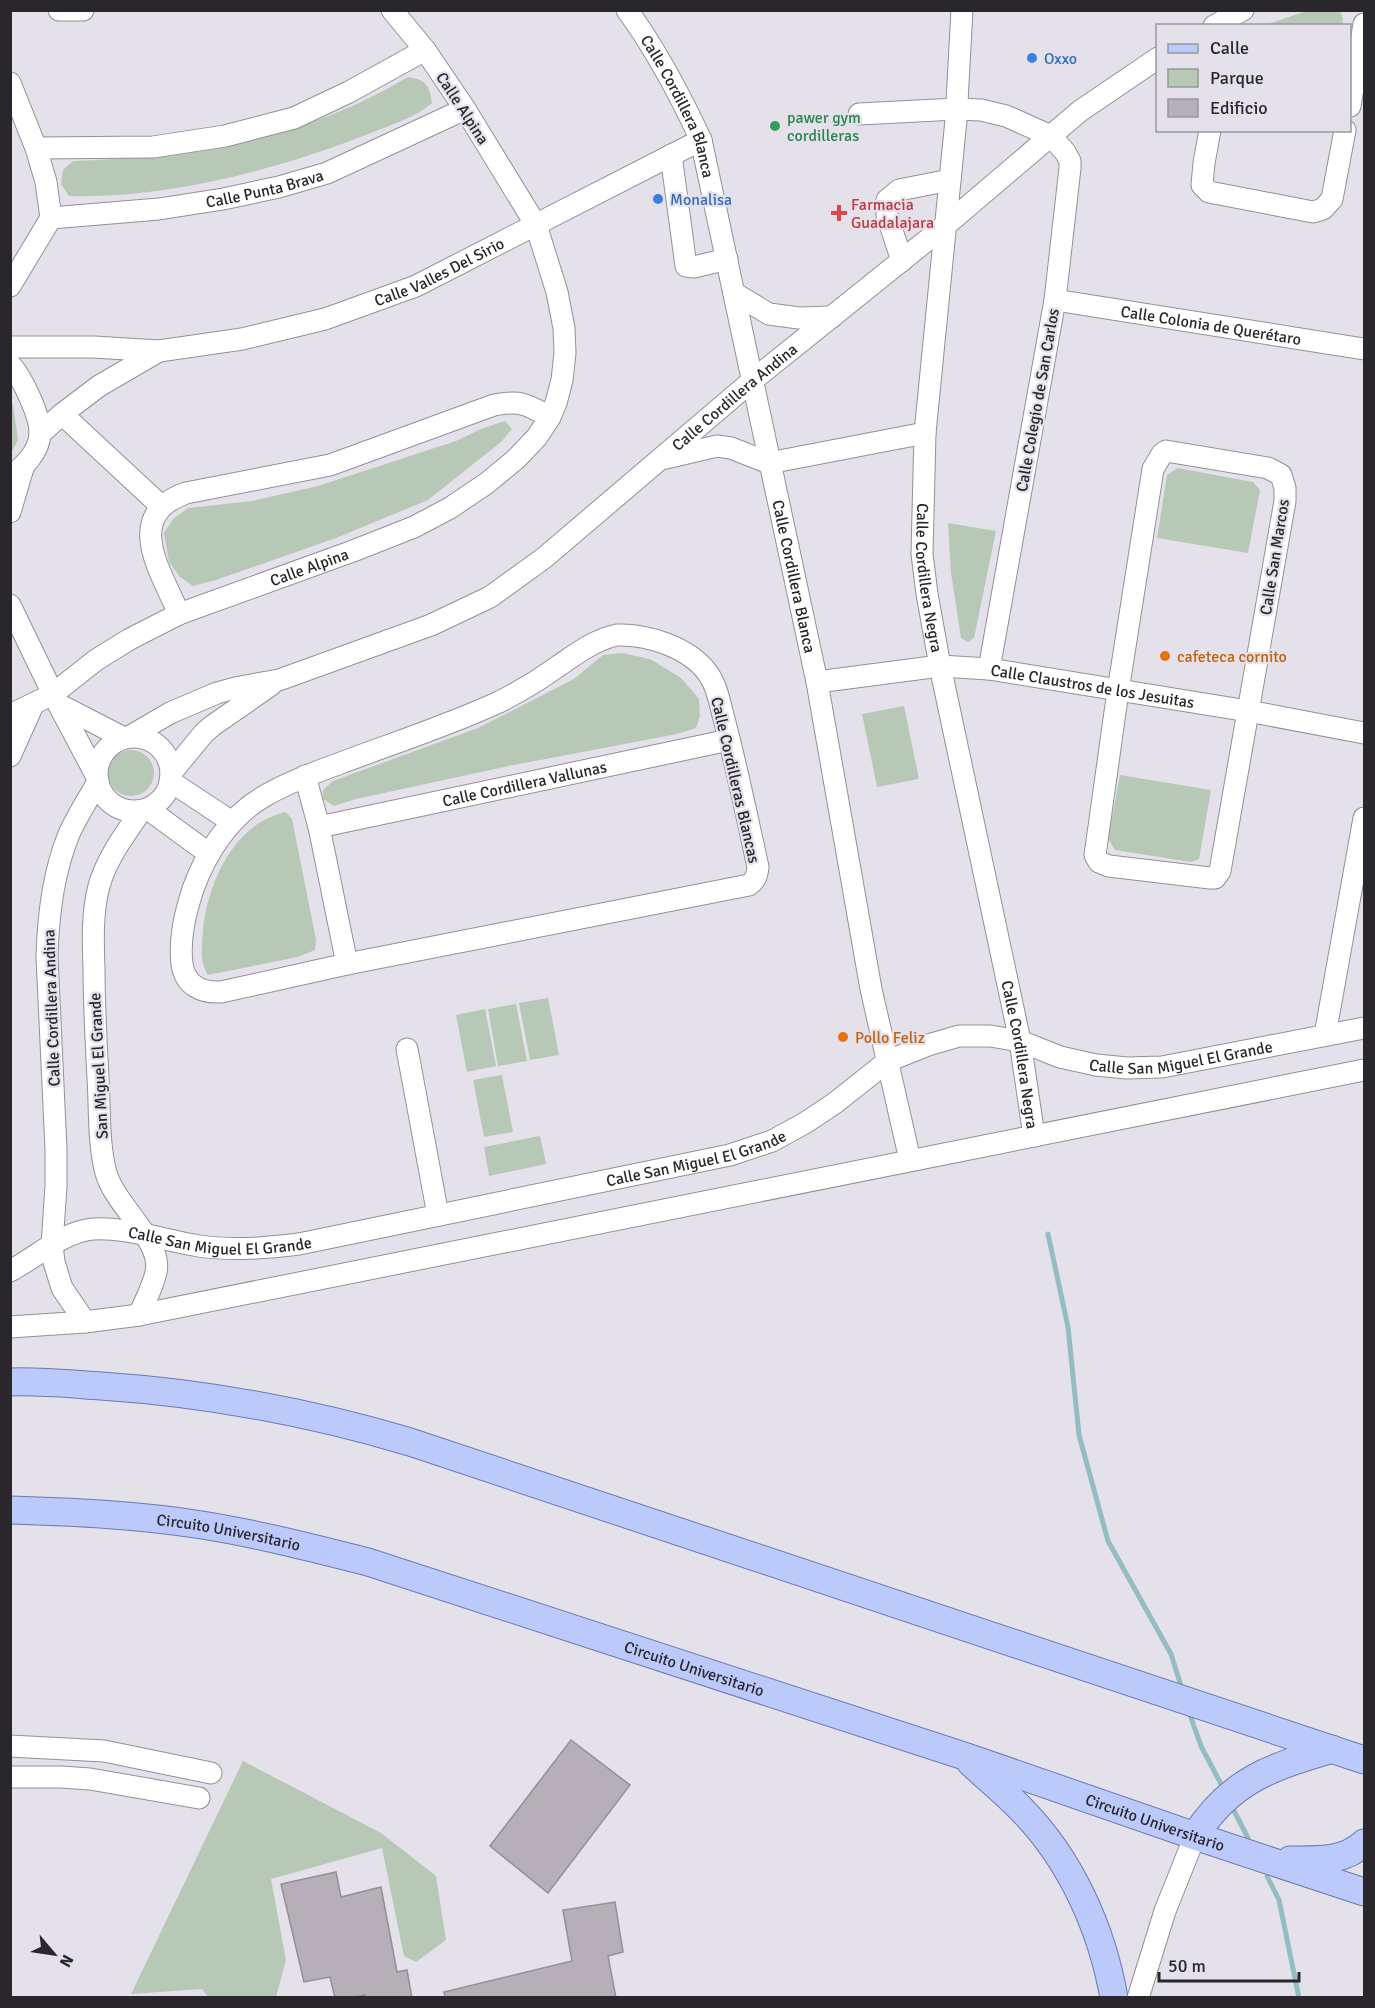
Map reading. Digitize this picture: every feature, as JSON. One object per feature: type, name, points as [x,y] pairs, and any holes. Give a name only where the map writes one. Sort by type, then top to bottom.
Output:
[{"type":"main road","points":[[10,1382],[156,1390],[226,1399],[356,1426],[1365,1760]]},
{"type":"main road","name":"Circuito Universitario","points":[[10,1510],[95,1514],[201,1525],[278,1539],[368,1562],[964,1756],[1365,1892]]},
{"type":"main road","points":[[1195,1836],[1218,1804],[1243,1785],[1287,1763],[1332,1749]]},
{"type":"main road","points":[[964,1756],[1023,1810],[1050,1843],[1066,1868],[1088,1908],[1114,1998]]},
{"type":"main road","points":[[1268,1860],[1329,1859],[1356,1851],[1365,1843]]},
{"type":"street","points":[[59,10],[83,10]]},
{"type":"street","name":"Calle Alpina","points":[[10,715],[33,705],[56,700],[96,660],[130,639],[179,614],[353,551],[414,527],[450,508],[487,483],[516,459],[537,437],[550,417],[562,380],[565,353],[564,328],[557,292],[536,225],[465,109],[425,50],[392,10]]},
{"type":"street","name":"Calle Cordillera Blanca","points":[[627,10],[644,33],[678,90],[701,140],[817,682],[871,989],[910,1160]]},
{"type":"street","name":"Calle Cordillera Negra","points":[[967,12],[925,433],[922,554],[940,666],[1020,1041],[1035,1136]]},
{"type":"street","points":[[1219,24],[1236,17]]},
{"type":"street","points":[[1351,101],[1365,24]]},
{"type":"street","points":[[36,148],[153,147],[225,136],[294,118],[350,92],[425,50]]},
{"type":"street","name":"Calle Cordillera Andina","points":[[127,738],[170,713],[217,693],[279,680],[431,625],[490,597],[544,558],[753,380],[946,225],[1080,111],[1156,59]]},
{"type":"street","points":[[10,83],[36,148],[46,182],[51,218],[10,286]]},
{"type":"street","name":"Calle Punta Brava","points":[[51,218],[159,209],[279,188],[327,173],[465,109]]},
{"type":"street","points":[[859,114],[956,109],[981,110],[1006,116],[1051,136]]},
{"type":"street","points":[[1210,132],[1202,185],[1209,192],[1313,212],[1323,209],[1332,200],[1345,132]]},
{"type":"street","name":"Calle Colegio de San Carlos","points":[[989,669],[1055,300],[1070,161],[1051,136]]},
{"type":"street","name":"Calle Valles Del Sirio","points":[[10,347],[94,347],[159,351],[242,339],[325,320],[416,286],[701,140]]},
{"type":"street","points":[[671,155],[686,266],[694,267],[727,259]]},
{"type":"street","points":[[902,261],[887,215],[887,200],[899,190],[950,180]]},
{"type":"street","points":[[734,292],[769,314],[799,318],[832,317]]},
{"type":"street","name":"Calle Colonia de Querétaro","points":[[1055,300],[1365,349]]},
{"type":"street","name":"Calle Valles Del Sirio","points":[[40,434],[99,386],[159,351]]},
{"type":"street","points":[[10,364],[17,371],[27,390],[40,434],[32,457],[16,472],[10,512]]},
{"type":"street","points":[[179,614],[150,537],[153,519],[161,506],[172,499],[186,494],[330,465],[494,405],[514,402],[550,417]]},
{"type":"street","points":[[62,414],[161,506]]},
{"type":"street","points":[[660,459],[717,446],[731,448],[769,463],[925,433]]},
{"type":"street","name":"Calle San Marcos","points":[[1166,451],[1268,468],[1281,474],[1284,479],[1285,501],[1248,711],[1218,875],[1210,878],[1109,866],[1099,862],[1095,855],[1153,469],[1166,451]]},
{"type":"street","points":[[10,605],[100,789],[110,803],[124,810],[144,809],[162,798],[171,777],[165,754],[158,746],[140,737],[127,738],[107,748],[98,767],[97,780]]},
{"type":"street","name":"Calle Cordilleras Blancas","points":[[617,635],[640,636],[680,651],[708,672],[715,686],[729,740],[758,867],[756,878],[749,885],[347,964],[221,992],[195,988],[187,980],[180,952],[182,932],[186,909],[208,853],[232,822],[262,797],[305,776],[499,702],[535,682],[593,643],[617,635]]},
{"type":"street","name":"Calle Claustros de los Jesuitas","points":[[817,682],[940,666],[989,669],[1248,711],[1365,733]]},
{"type":"street","name":"Calle Cordillera Andina","points":[[171,777],[204,733],[279,680]]},
{"type":"street","points":[[56,700],[127,738]]},
{"type":"street","points":[[10,756],[33,705]]},
{"type":"street","name":"Calle Cordillera Vallunas","points":[[319,827],[729,740]]},
{"type":"street","points":[[305,776],[319,827],[347,964]]},
{"type":"street","points":[[171,777],[232,822]]},
{"type":"street","name":"Calle Cordillera Andina","points":[[52,1245],[57,1186],[47,957],[48,926],[53,889],[68,836],[97,780]]},
{"type":"street","points":[[144,809],[208,853]]},
{"type":"street","name":"San Miguel El Grande","points":[[139,1315],[153,1282],[157,1260],[155,1251],[146,1236],[111,1187],[106,1170],[101,1130],[93,946],[99,887],[114,852],[144,809]]},
{"type":"street","points":[[1325,1035],[1365,818]]},
{"type":"street","name":"Calle San Miguel El Grande","points":[[10,1271],[52,1245],[86,1230],[121,1230],[222,1249],[265,1248],[337,1237],[730,1155],[772,1141],[805,1123],[835,1103],[888,1061],[928,1045],[960,1036],[990,1036],[1020,1041],[1069,1059],[1096,1065],[1139,1068],[1162,1067],[1365,1028]]},
{"type":"street","points":[[407,1049],[438,1215]]},
{"type":"street","points":[[10,1327],[85,1322],[139,1315],[1365,1070]]},
{"type":"street","points":[[52,1245],[54,1262],[62,1288],[85,1322]]},
{"type":"street","points":[[10,1746],[45,1746],[104,1751],[211,1773]]},
{"type":"street","points":[[20,1777],[45,1746]]},
{"type":"street","points":[[20,1777],[90,1779],[199,1798]]},
{"type":"street","points":[[1138,1998],[1169,1900],[1195,1836]]},
{"type":"green space","points":[[1307,11],[1340,11],[1343,19],[1342,24],[1268,24]]},
{"type":"green space","points":[[408,77],[426,84],[432,103],[411,117],[336,146],[261,170],[184,187],[106,196],[69,196],[61,184],[63,170],[73,161],[161,155],[246,141],[328,116]]},
{"type":"green space","points":[[11,402],[18,440],[11,453]]},
{"type":"green space","points":[[505,421],[512,429],[501,442],[428,500],[336,538],[193,586],[180,577],[169,562],[164,533],[173,519],[188,508],[252,501],[318,486],[456,441]]},
{"type":"green space","points":[[1178,468],[1253,482],[1260,490],[1248,553],[1157,538],[1167,475]]},
{"type":"green space","points":[[948,523],[996,531],[974,638],[968,642],[961,638],[951,573]]},
{"type":"green space","points":[[622,653],[650,659],[681,678],[699,699],[700,716],[696,728],[677,734],[514,765],[356,799],[334,806],[323,799],[323,790],[333,781],[478,728],[574,679],[603,655]]},
{"type":"green space","points":[[904,706],[919,779],[877,787],[862,714]]},
{"type":"green space","points":[[131,750],[147,757],[154,773],[147,789],[131,796],[115,789],[108,773],[115,757]]},
{"type":"green space","points":[[1120,775],[1211,790],[1199,859],[1191,862],[1115,850],[1108,839]]},
{"type":"green space","points":[[286,812],[292,819],[316,940],[315,950],[298,957],[208,975],[202,959],[203,930],[211,893],[218,874],[238,842],[252,828],[268,818]]},
{"type":"green space","points":[[548,998],[559,1055],[530,1060],[519,1003]]},
{"type":"green space","points":[[516,1004],[527,1061],[498,1066],[488,1009]]},
{"type":"green space","points":[[485,1009],[496,1066],[467,1072],[456,1015]]},
{"type":"green space","points":[[502,1075],[513,1132],[484,1137],[473,1080]]},
{"type":"green space","points":[[540,1136],[546,1164],[489,1176],[484,1147]]},
{"type":"green space","points":[[243,1761],[381,1833],[436,1876],[446,1940],[416,1962],[404,1956],[382,1848],[271,1879],[286,1960],[276,1997],[208,1997],[202,1989],[131,1994]]},
{"type":"building","points":[[571,1740],[630,1785],[548,1893],[490,1846]]},
{"type":"building","points":[[336,1872],[341,1897],[381,1887],[397,1972],[407,1970],[412,1998],[365,1998],[365,1995],[335,1998],[330,1977],[304,1982],[281,1884]]},
{"type":"building","points":[[615,1902],[623,1952],[608,1956],[616,1998],[445,1998],[444,1992],[572,1961],[563,1910]]},
{"type":"waterway","points":[[1048,1234],[1068,1327],[1079,1435],[1108,1541],[1171,1654],[1182,1689]]},
{"type":"waterway","points":[[1189,1712],[1201,1746],[1222,1786]]},
{"type":"waterway","points":[[1232,1807],[1248,1838]]},
{"type":"waterway","points":[[1267,1876],[1279,1900],[1299,1998]]},
{"type":"place","name":"Oxxo","points":[[1032,58]]},
{"type":"place","name":"pawer gym cordilleras","points":[[775,126]]},
{"type":"place","name":"Monalisa","points":[[658,199]]},
{"type":"place","name":"Farmacia Guadalajara","points":[[839,213]]},
{"type":"place","name":"cafeteca cornito","points":[[1165,656]]},
{"type":"place","name":"Pollo Feliz","points":[[843,1037]]}]
